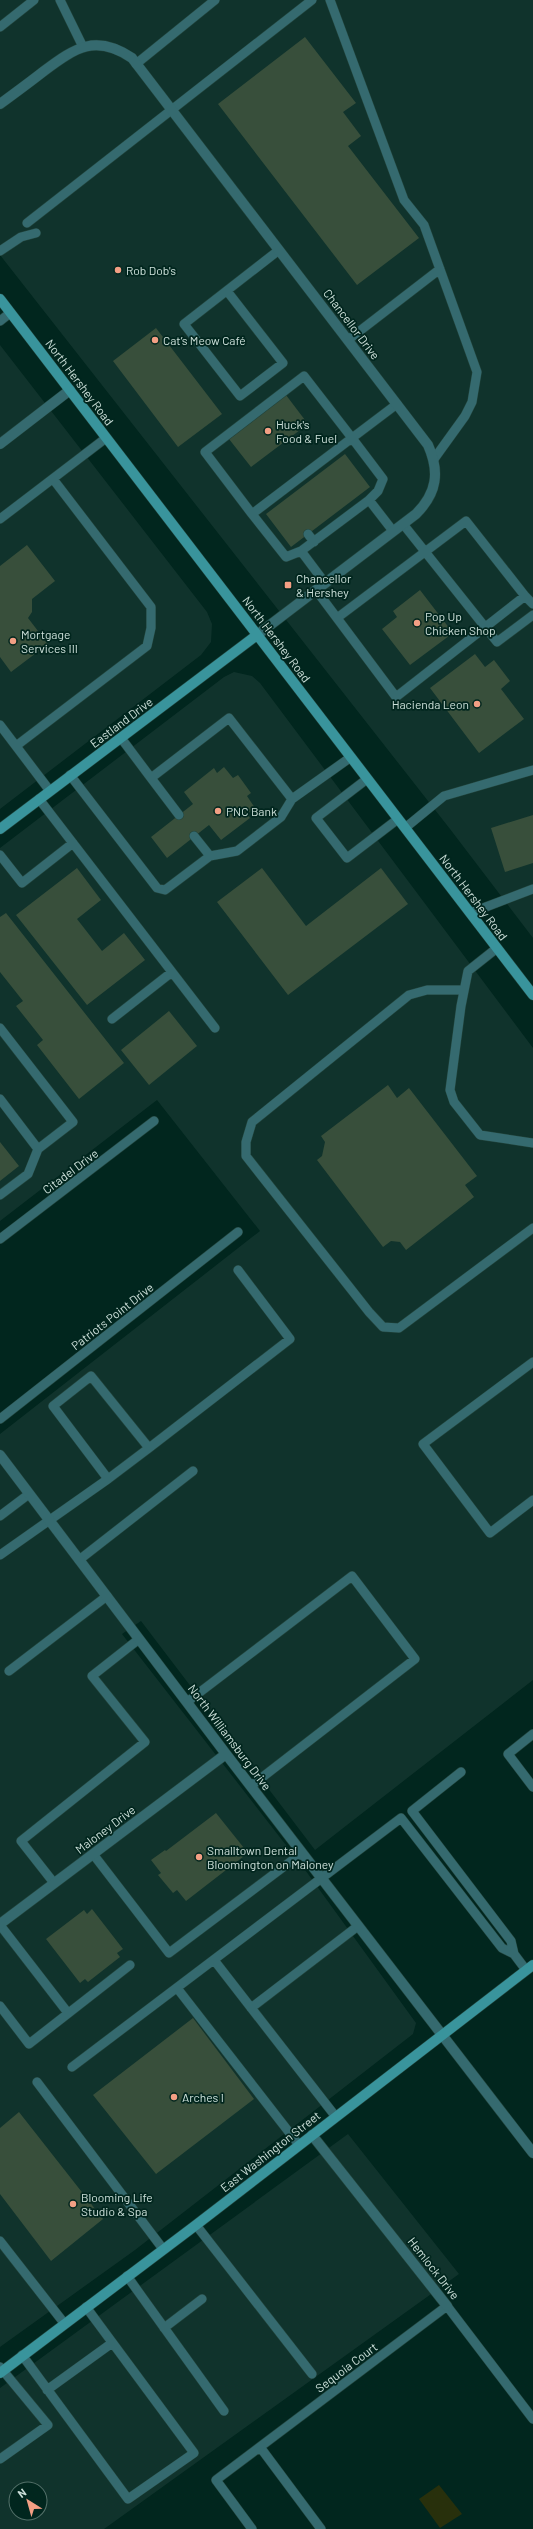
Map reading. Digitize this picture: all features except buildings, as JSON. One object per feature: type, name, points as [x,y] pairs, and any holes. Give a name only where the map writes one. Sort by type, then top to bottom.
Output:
[{"type":"main road","name":"North Hershey Road","points":[[0,300],[533,995]]},
{"type":"main road","name":"Eastland Drive","points":[[0,829],[257,635]]},
{"type":"main road","name":"East Washington Street","points":[[1,2369],[22,2355],[196,2225],[442,2034],[530,1968]]},
{"type":"street","name":"Chancellor Drive","points":[[0,104],[65,55],[83,47],[102,44],[119,49],[136,64],[428,444],[434,459],[436,475],[434,489],[426,504],[403,524],[257,635]]},
{"type":"street","points":[[0,444],[70,390]]},
{"type":"street","name":"North Williamsburg Drive","points":[[0,1455],[226,1754],[533,2153]]},
{"type":"street","name":"Maloney Drive","points":[[0,1924],[226,1754]]},
{"type":"street","name":"Hemlock Drive","points":[[312,2135],[447,2306]]},
{"type":"lane","points":[[60,0],[83,47]]},
{"type":"lane","points":[[27,223],[312,0]]},
{"type":"lane","points":[[330,0],[404,200],[424,225],[477,372],[472,402],[466,416],[434,459]]},
{"type":"lane","points":[[136,64],[212,1]]},
{"type":"lane","points":[[0,27],[29,2]]},
{"type":"lane","points":[[0,251],[21,237],[36,233]]},
{"type":"lane","points":[[227,291],[283,363],[240,396],[184,324],[279,250]]},
{"type":"lane","points":[[348,340],[440,269]]},
{"type":"lane","points":[[0,321],[10,313]]},
{"type":"lane","points":[[304,376],[383,479],[378,491],[369,500],[301,551],[286,557],[205,452],[304,376]]},
{"type":"lane","points":[[252,514],[281,497],[305,479],[352,438],[397,404]]},
{"type":"lane","points":[[0,519],[106,438]]},
{"type":"lane","points":[[16,746],[147,646],[151,628],[151,607],[53,478]]},
{"type":"lane","points":[[353,500],[359,507]]},
{"type":"lane","points":[[369,500],[393,531]]},
{"type":"lane","points":[[333,514],[339,522]]},
{"type":"lane","points":[[337,618],[466,521],[533,604]]},
{"type":"lane","points":[[403,524],[497,642],[533,615]]},
{"type":"lane","points":[[308,534],[314,542]]},
{"type":"lane","points":[[301,551],[325,583]]},
{"type":"lane","points":[[316,590],[396,696],[525,596]]},
{"type":"lane","points":[[151,778],[229,718],[292,800]]},
{"type":"lane","points":[[0,725],[50,791]]},
{"type":"lane","points":[[121,738],[179,816]]},
{"type":"lane","points":[[70,776],[157,888],[166,890],[210,856],[237,850],[281,817],[292,800],[351,757]]},
{"type":"lane","points":[[405,828],[444,796],[533,770]]},
{"type":"lane","points":[[367,779],[316,818],[347,858],[398,819]]},
{"type":"lane","points":[[40,799],[215,1028]]},
{"type":"lane","points":[[194,836],[210,856]]},
{"type":"lane","points":[[0,855],[22,883],[73,843]]},
{"type":"lane","points":[[470,913],[533,889]]},
{"type":"lane","points":[[497,948],[468,971],[450,1090],[454,1102],[480,1134],[533,1143]]},
{"type":"lane","points":[[112,1019],[172,972]]},
{"type":"lane","points":[[464,990],[427,990],[409,995],[252,1122],[246,1142],[246,1156],[369,1312],[383,1327],[399,1328],[533,1228]]},
{"type":"lane","points":[[0,1028],[73,1122],[38,1148],[28,1174],[0,1195]]},
{"type":"lane","points":[[0,1099],[38,1148]]},
{"type":"lane","name":"Citadel Drive","points":[[0,1240],[154,1121]]},
{"type":"lane","name":"Patriots Point Drive","points":[[0,1419],[238,1232]]},
{"type":"lane","points":[[0,1556],[108,1479],[290,1339],[238,1270]]},
{"type":"lane","points":[[533,1362],[423,1444],[490,1533],[533,1500]]},
{"type":"lane","points":[[108,1479],[52,1406],[91,1376],[149,1448]]},
{"type":"lane","points":[[79,1560],[193,1471]]},
{"type":"lane","points":[[0,1516],[29,1494]]},
{"type":"lane","points":[[187,1702],[352,1576],[415,1659],[251,1786]]},
{"type":"lane","points":[[9,1671],[107,1596]]},
{"type":"lane","points":[[54,1883],[21,1841],[145,1742],[92,1676],[139,1639]]},
{"type":"lane","points":[[533,1734],[508,1754],[533,1787]]},
{"type":"lane","points":[[461,1772],[412,1811],[511,1941],[514,1954]]},
{"type":"lane","points":[[72,2067],[401,1818],[502,1948],[514,1954],[530,1968]]},
{"type":"lane","points":[[93,1854],[169,1954],[302,1853]]},
{"type":"lane","points":[[0,1924],[68,2013]]},
{"type":"lane","points":[[252,2008],[358,1926]]},
{"type":"lane","points":[[214,1960],[336,2117]]},
{"type":"lane","points":[[0,2006],[29,2044],[130,1965]]},
{"type":"lane","points":[[178,1988],[299,2145]]},
{"type":"lane","points":[[37,2082],[163,2249]]},
{"type":"lane","points":[[196,2225],[312,2374]]},
{"type":"lane","points":[[0,2241],[64,2323]]},
{"type":"lane","points":[[127,2276],[224,2411]]},
{"type":"lane","points":[[164,2328],[202,2299]]},
{"type":"lane","name":"Hemlock Drive","points":[[447,2306],[533,2419]]},
{"type":"lane","name":"Sequoia Court","points":[[252,2529],[216,2480],[447,2306]]},
{"type":"lane","points":[[22,2355],[128,2499],[194,2453],[86,2307]]},
{"type":"lane","points":[[47,2390],[112,2343]]},
{"type":"lane","points":[[0,2459],[48,2424],[1,2369]]},
{"type":"lane","points":[[260,2448],[321,2529]]},
{"type":"shaded area","points":[[0,0],[533,0],[533,938],[450,829],[0,255]]},
{"type":"shaded area","points":[[0,345],[207,612],[212,624],[211,642],[201,655],[0,809]]},
{"type":"shaded area","points":[[234,672],[252,676],[260,683],[533,1048],[533,1680],[315,1850],[141,1621],[122,1634],[303,1867],[416,2023],[413,2034],[135,2250],[0,2347],[0,1434],[260,1231],[157,1100],[0,1221],[0,848],[224,677]]},
{"type":"shaded area","points":[[348,2134],[459,2274],[104,2529],[0,2529],[0,2388]]},
{"type":"green space","points":[[439,2485],[462,2514],[440,2528],[419,2499]]},
{"type":"place","name":"Rob Dob's","points":[[118,270]]},
{"type":"place","name":"Cat’s Meow Café","points":[[155,340]]},
{"type":"place","name":"Huck's Food & Fuel","points":[[268,431]]},
{"type":"place","name":"Chancellor & Hershey","points":[[288,585]]},
{"type":"place","name":"Pop Up Chicken Shop","points":[[417,623]]},
{"type":"place","name":"Mortgage Services III","points":[[13,641]]},
{"type":"place","name":"Hacienda Leon","points":[[477,704]]},
{"type":"place","name":"PNC Bank","points":[[218,811]]},
{"type":"place","name":"Smalltown Dental Bloomington on Maloney","points":[[199,1857]]},
{"type":"place","name":"Arches I","points":[[174,2097]]},
{"type":"place","name":"Blooming Life Studio & Spa","points":[[73,2204]]}]
